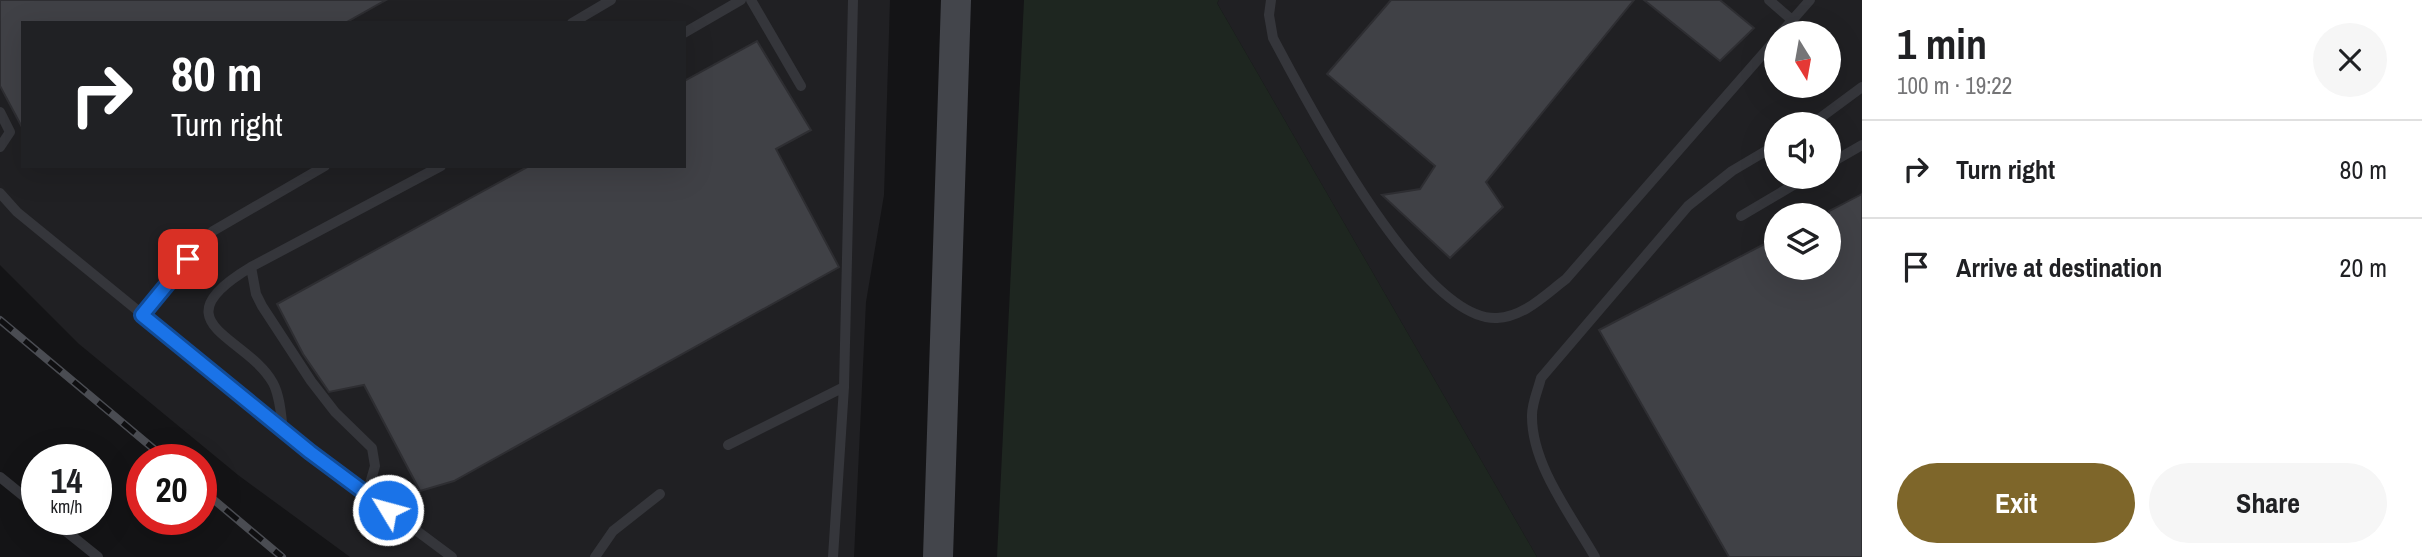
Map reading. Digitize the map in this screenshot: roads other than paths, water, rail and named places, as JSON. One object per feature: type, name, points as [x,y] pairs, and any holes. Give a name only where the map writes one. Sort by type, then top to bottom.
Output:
[{"type":"main road","points":[[938,557],[956,0]]},
{"type":"lane","points":[[575,21],[611,0]]},
{"type":"lane","points":[[686,32],[741,0]]},
{"type":"lane","points":[[751,0],[801,86]]},
{"type":"lane","points":[[833,557],[844,387],[853,0]]},
{"type":"lane","points":[[1271,0],[1269,15],[1273,38],[1377,216],[1414,265],[1471,313],[1498,318],[1526,309],[1566,279],[1764,53]]},
{"type":"lane","points":[[1769,0],[1793,20],[1810,0]]},
{"type":"lane","points":[[1828,112],[1862,87]]},
{"type":"lane","points":[[0,112],[10,132],[0,147]]},
{"type":"lane","points":[[1841,157],[1862,145]]},
{"type":"lane","points":[[1595,557],[1549,475],[1532,433],[1531,411],[1541,379],[1688,206],[1732,171],[1764,152]]},
{"type":"lane","points":[[142,315],[214,231],[322,168]]},
{"type":"lane","points":[[284,430],[274,384],[265,372],[224,338],[212,324],[209,308],[213,295],[223,284],[251,267],[437,168]]},
{"type":"lane","points":[[1741,216],[1787,189]]},
{"type":"lane","points":[[0,193],[17,212],[284,430],[452,557]]},
{"type":"lane","points":[[251,267],[256,294],[262,306],[311,381],[335,412],[372,448],[375,466],[367,494]]},
{"type":"lane","points":[[729,445],[844,387]]},
{"type":"lane","points":[[0,477],[21,494]]},
{"type":"lane","points":[[595,557],[612,531],[660,494]]},
{"type":"lane","points":[[71,535],[98,557]]},
{"type":"railway","points":[[0,320],[148,444]]},
{"type":"railway","points":[[217,502],[282,557]]}]
